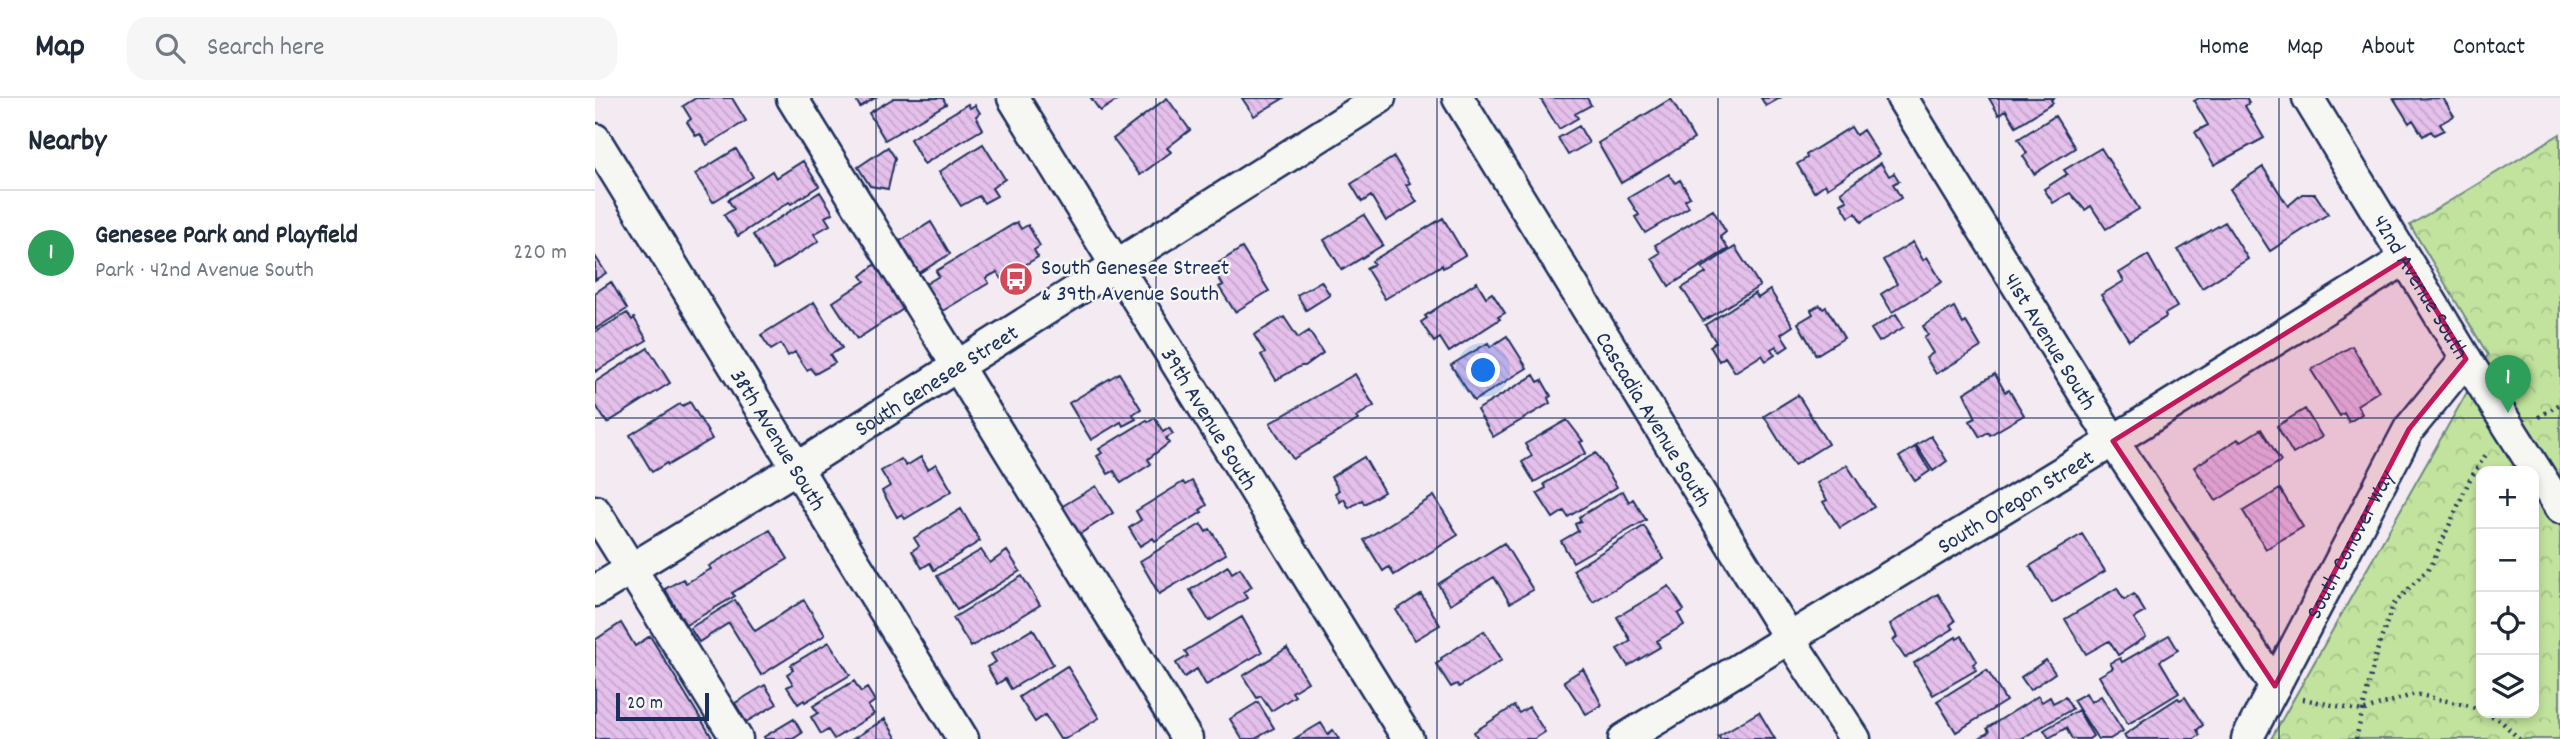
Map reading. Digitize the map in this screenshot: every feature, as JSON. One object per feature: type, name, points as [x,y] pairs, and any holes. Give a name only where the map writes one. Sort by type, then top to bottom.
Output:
[{"type":"street","points":[[792,98],[1187,739]]},
{"type":"street","name":"39th Avenue South","points":[[1013,98],[1408,739]]},
{"type":"street","name":"South Genesee Street","points":[[595,591],[798,467],[1380,98]]},
{"type":"street","name":"Cascadia Avenue South","points":[[1458,98],[1789,638],[1855,739]]},
{"type":"street","name":"41st Avenue South","points":[[1902,98],[2113,441],[2285,691]]},
{"type":"street","name":"42nd Avenue South","points":[[2308,98],[2560,508]]},
{"type":"street","name":"38th Avenue South","points":[[595,139],[963,739]]},
{"type":"street","name":"South Oregon Street","points":[[1623,739],[2113,441],[2405,259]]},
{"type":"street","name":"South Conover Way","points":[[2247,739],[2285,691],[2409,429],[2466,359]]},
{"type":"street","points":[[595,511],[737,739]]},
{"type":"path","points":[[2533,421],[2560,404]]},
{"type":"path","points":[[2356,739],[2376,654],[2393,606],[2431,566],[2470,479],[2487,453]]},
{"type":"path","points":[[2285,691],[2315,703],[2362,710],[2415,694],[2476,709]]},
{"type":"path","points":[[2496,718],[2519,739]]},
{"type":"highlighted area","points":[[2405,259],[2466,359],[2409,429],[2275,686],[2113,441]]},
{"type":"green space","points":[[2560,134],[2560,739],[2271,739],[2488,355],[2410,225]]},
{"type":"building","points":[[696,98],[732,98],[746,121],[707,145],[700,134],[696,136],[687,122],[691,119],[683,106]]},
{"type":"building","points":[[855,98],[875,98],[860,107]]},
{"type":"building","points":[[894,98],[943,98],[946,104],[885,140],[869,113]]},
{"type":"building","points":[[1091,98],[1121,98],[1100,111]]},
{"type":"building","points":[[1167,98],[1190,130],[1167,148],[1171,152],[1140,175],[1113,139]]},
{"type":"building","points":[[1242,98],[1284,98],[1254,116]]},
{"type":"building","points":[[1540,98],[1587,98],[1591,105],[1575,114],[1578,118],[1559,129]]},
{"type":"building","points":[[1761,98],[1780,98],[1766,106]]},
{"type":"building","points":[[1989,98],[2054,98],[2051,100],[2053,103],[2016,126],[2006,110],[1999,115]]},
{"type":"building","points":[[2199,98],[2246,98],[2249,103],[2245,106],[2264,138],[2214,165],[2195,132],[2208,125],[2194,101]]},
{"type":"building","points":[[2443,98],[2454,116],[2440,124],[2444,130],[2434,135],[2431,131],[2423,136],[2413,120],[2409,123],[2394,99]]},
{"type":"building","points":[[1671,99],[1694,139],[1621,183],[1598,143]]},
{"type":"building","points":[[968,104],[970,108],[975,105],[980,113],[976,116],[983,129],[924,164],[910,139]]},
{"type":"building","points":[[2055,116],[2075,148],[2034,174],[2023,156],[2027,153],[2018,139]]},
{"type":"building","points":[[1579,126],[1589,143],[1568,155],[1558,138]]},
{"type":"building","points":[[1851,127],[1856,135],[1863,130],[1879,155],[1827,188],[1825,184],[1814,192],[1797,164],[1807,158],[1806,155]]},
{"type":"building","points":[[983,144],[1005,179],[992,188],[997,196],[984,203],[979,196],[961,206],[939,172]]},
{"type":"building","points":[[888,147],[895,158],[888,189],[870,186],[858,167]]},
{"type":"building","points":[[2101,148],[2139,209],[2106,229],[2091,206],[2085,210],[2070,193],[2053,203],[2044,189],[2067,174],[2064,170]]},
{"type":"building","points":[[736,149],[753,177],[713,202],[695,174]]},
{"type":"building","points":[[1394,157],[1410,183],[1406,185],[1417,202],[1386,221],[1371,196],[1362,202],[1351,184]]},
{"type":"building","points":[[803,161],[819,186],[791,204],[789,202],[738,236],[724,215],[734,209],[728,200],[772,171],[776,178]]},
{"type":"building","points":[[1881,163],[1889,176],[1894,173],[1899,181],[1893,184],[1901,198],[1861,222],[1856,213],[1849,217],[1841,204],[1847,201],[1841,192]]},
{"type":"building","points":[[2263,167],[2288,206],[2302,194],[2315,194],[2328,214],[2270,251],[2230,189]]},
{"type":"building","points":[[1669,174],[1675,183],[1680,180],[1690,197],[1685,200],[1689,207],[1645,233],[1635,217],[1639,215],[1628,198]]},
{"type":"building","points":[[820,192],[833,213],[825,217],[830,225],[814,234],[819,241],[774,269],[753,235]]},
{"type":"building","points":[[1713,210],[1726,232],[1720,237],[1728,249],[1669,286],[1652,258],[1660,253],[1655,245]]},
{"type":"building","points":[[1364,215],[1383,245],[1342,270],[1324,240]]},
{"type":"building","points":[[1443,218],[1465,255],[1443,268],[1442,265],[1385,299],[1366,268],[1374,264],[1372,261]]},
{"type":"building","points":[[931,222],[950,254],[919,273],[900,241]]},
{"type":"building","points":[[1017,222],[1021,229],[1028,225],[1040,246],[1034,250],[1038,257],[1002,279],[997,272],[986,278],[989,283],[941,312],[924,285],[939,276],[936,271]]},
{"type":"building","points":[[2225,222],[2248,259],[2202,288],[2178,250]]},
{"type":"building","points":[[1913,242],[1923,260],[1927,257],[1942,282],[1892,312],[1881,294],[1897,284],[1883,260]]},
{"type":"building","points":[[1735,247],[1760,286],[1703,321],[1682,288],[1706,273],[1702,268]]},
{"type":"building","points":[[1242,248],[1269,291],[1235,312],[1219,287],[1223,285],[1212,267]]},
{"type":"building","points":[[2148,255],[2177,307],[2129,340],[2101,295],[2124,281],[2119,273]]},
{"type":"building","points":[[595,256],[606,273],[595,280]]},
{"type":"building","points":[[879,261],[908,306],[857,339],[833,302],[865,281],[861,276]]},
{"type":"building","points":[[1321,281],[1330,295],[1306,310],[1297,295]]},
{"type":"building","points":[[611,282],[627,309],[595,329],[595,293]]},
{"type":"building","points":[[1477,282],[1486,297],[1492,293],[1505,313],[1449,352],[1440,338],[1434,342],[1421,322],[1427,318],[1425,316]]},
{"type":"building","points":[[1770,290],[1793,326],[1781,334],[1789,346],[1780,352],[1776,346],[1771,349],[1775,355],[1766,361],[1762,355],[1735,372],[1725,357],[1719,361],[1710,346],[1716,342],[1705,325],[1755,293],[1758,298]]},
{"type":"building","points":[[814,302],[842,348],[830,355],[835,363],[815,374],[810,368],[807,370],[795,352],[788,356],[781,344],[771,350],[761,335]]},
{"type":"building","points":[[1820,305],[1823,309],[1826,307],[1844,338],[1816,355],[1798,323],[1813,314],[1811,310]]},
{"type":"building","points":[[1954,307],[1981,347],[1936,374],[1926,358],[1933,353],[1924,338],[1928,335],[1923,326]]},
{"type":"building","points":[[627,313],[632,320],[634,318],[647,340],[595,372],[595,332]]},
{"type":"building","points":[[1896,314],[1904,327],[1879,342],[1871,329]]},
{"type":"building","points":[[1284,317],[1298,338],[1309,331],[1323,353],[1305,366],[1276,380],[1261,355],[1265,353],[1254,335]]},
{"type":"building","points":[[1507,336],[1527,368],[1474,401],[1451,365],[1488,343],[1490,347]]},
{"type":"building","points":[[2352,346],[2379,391],[2357,405],[2362,414],[2349,422],[2344,413],[2340,416],[2311,370]]},
{"type":"building","points":[[648,348],[670,383],[607,423],[595,404],[595,382]]},
{"type":"building","points":[[1119,373],[1141,409],[1133,414],[1136,419],[1123,426],[1121,422],[1091,440],[1069,403]]},
{"type":"building","points":[[1355,374],[1374,406],[1356,417],[1358,420],[1293,459],[1270,423]]},
{"type":"building","points":[[1995,374],[2005,392],[2009,390],[2024,415],[1990,435],[1988,432],[1980,437],[1970,421],[1976,418],[1964,393]]},
{"type":"building","points":[[1534,375],[1538,382],[1542,380],[1551,396],[1548,398],[1550,403],[1493,437],[1477,410]]},
{"type":"building","points":[[1798,395],[1828,444],[1794,465],[1764,416]]},
{"type":"building","points":[[690,402],[712,439],[652,472],[630,435],[680,404],[682,406]]},
{"type":"building","points":[[2305,409],[2322,437],[2293,454],[2277,426]]},
{"type":"building","points":[[1155,418],[1163,432],[1169,428],[1173,434],[1166,438],[1169,443],[1148,459],[1151,464],[1121,483],[1114,471],[1108,474],[1097,456],[1102,453],[1099,449],[1147,420],[1148,422]]},
{"type":"building","points":[[1567,420],[1583,441],[1580,442],[1586,453],[1534,482],[1522,462],[1532,456],[1525,444]]},
{"type":"building","points":[[2261,429],[2281,461],[2216,501],[2194,467],[2238,439],[2240,442]]},
{"type":"building","points":[[1931,436],[1947,461],[1933,471],[1916,445]]},
{"type":"building","points":[[1915,447],[1930,471],[1915,481],[1899,457]]},
{"type":"building","points":[[1596,453],[1617,487],[1568,517],[1564,511],[1553,518],[1537,493],[1546,488],[1544,484]]},
{"type":"building","points":[[921,457],[928,469],[936,464],[952,491],[905,519],[902,514],[897,517],[882,491],[890,486],[881,471],[901,459],[906,466]]},
{"type":"building","points":[[1364,457],[1384,492],[1364,504],[1362,500],[1349,508],[1344,499],[1340,502],[1335,493],[1339,490],[1331,477]]},
{"type":"building","points":[[1847,465],[1874,507],[1840,528],[1823,502],[1827,500],[1817,483]]},
{"type":"building","points":[[1192,481],[1207,505],[1200,510],[1202,512],[1155,541],[1153,538],[1140,546],[1129,528],[1141,520],[1136,511],[1183,482],[1185,485]]},
{"type":"building","points":[[1096,486],[1113,513],[1078,535],[1061,507]]},
{"type":"building","points":[[2280,489],[2303,527],[2266,549],[2243,511]]},
{"type":"building","points":[[1623,491],[1629,502],[1633,499],[1646,520],[1573,562],[1561,541],[1578,531],[1575,524],[1581,521],[1579,517]]},
{"type":"building","points":[[1434,496],[1458,535],[1394,575],[1389,567],[1383,571],[1364,540]]},
{"type":"building","points":[[961,509],[980,541],[934,570],[930,563],[922,568],[912,551],[919,546],[914,538]]},
{"type":"building","points":[[1201,524],[1206,532],[1210,529],[1226,554],[1159,594],[1140,561]]},
{"type":"building","points":[[1644,526],[1664,559],[1593,602],[1573,570]]},
{"type":"building","points":[[770,530],[788,559],[732,593],[735,596],[686,625],[665,589],[683,579],[686,583],[711,569],[709,566]]},
{"type":"building","points":[[2082,534],[2105,571],[2052,603],[2030,566]]},
{"type":"building","points":[[1504,543],[1533,590],[1510,603],[1494,577],[1450,604],[1438,584]]},
{"type":"building","points":[[981,550],[990,563],[1007,551],[1020,571],[957,610],[937,576]]},
{"type":"building","points":[[1228,566],[1232,573],[1240,568],[1252,587],[1243,592],[1247,598],[1209,621],[1190,590]]},
{"type":"building","points":[[1022,576],[1040,605],[971,647],[953,618]]},
{"type":"building","points":[[1669,586],[1684,610],[1678,614],[1684,625],[1657,641],[1660,647],[1628,666],[1617,649],[1631,641],[1617,617]]},
{"type":"building","points":[[2117,588],[2124,600],[2134,594],[2145,612],[2134,618],[2146,637],[2118,655],[2109,641],[2086,654],[2065,619]]},
{"type":"building","points":[[1421,594],[1440,625],[1415,640],[1396,610]]},
{"type":"building","points":[[1938,594],[1955,621],[1950,625],[1953,629],[1905,658],[1893,640],[1897,637],[1890,624]]},
{"type":"building","points":[[735,600],[755,631],[804,600],[825,635],[761,675],[729,623],[699,642],[690,628]]},
{"type":"building","points":[[1242,617],[1262,652],[1206,685],[1197,669],[1184,677],[1176,663],[1188,656],[1185,651]]},
{"type":"building","points":[[621,623],[635,646],[650,636],[713,739],[595,739],[595,640]]},
{"type":"building","points":[[1033,629],[1053,664],[1011,689],[1005,679],[997,684],[987,667],[996,662],[991,654]]},
{"type":"building","points":[[1484,631],[1502,660],[1459,687],[1457,684],[1451,687],[1436,664],[1441,658]]},
{"type":"building","points":[[2169,635],[2178,650],[2160,661],[2179,693],[2128,724],[2099,676],[2113,668],[2110,663],[2120,658],[2122,662]]},
{"type":"building","points":[[1962,636],[1977,661],[1973,664],[1976,670],[1933,695],[1914,663]]},
{"type":"building","points":[[829,642],[850,675],[798,704],[787,687],[793,684],[787,674],[793,670],[791,665]]},
{"type":"building","points":[[1287,648],[1308,682],[1292,692],[1295,696],[1271,711],[1261,696],[1257,698],[1243,676]]},
{"type":"building","points":[[2046,660],[2055,673],[2030,690],[2021,677]]},
{"type":"building","points":[[1067,666],[1099,718],[1065,739],[1060,739],[1045,715],[1035,722],[1019,697]]},
{"type":"building","points":[[1583,669],[1602,705],[1586,714],[1564,681]]},
{"type":"building","points":[[1987,670],[2006,701],[1956,732],[1937,701]]},
{"type":"building","points":[[854,681],[861,692],[867,688],[875,701],[868,706],[874,714],[834,739],[828,730],[821,734],[811,717],[818,713],[813,706]]},
{"type":"building","points":[[765,685],[777,704],[746,722],[735,703]]},
{"type":"building","points":[[2086,693],[2091,702],[2101,696],[2123,731],[2110,739],[2098,739],[2073,700]]},
{"type":"building","points":[[2038,696],[2042,702],[2050,697],[2053,703],[2065,697],[2072,709],[2021,739],[1978,739],[1989,732],[1987,728]]},
{"type":"building","points":[[2185,697],[2203,725],[2197,730],[2200,735],[2194,739],[2127,739],[2124,735],[2178,698],[2180,700]]},
{"type":"building","points":[[1258,702],[1274,728],[1255,739],[1242,739],[1230,719]]},
{"type":"building","points":[[1514,706],[1519,713],[1529,707],[1545,732],[1534,739],[1478,739],[1474,732]]},
{"type":"building","points":[[2078,710],[2093,736],[2089,739],[2072,739],[2066,728],[2049,738],[2044,730]]},
{"type":"building","points":[[1759,712],[1775,739],[1720,739],[1718,736]]},
{"type":"building","points":[[794,719],[802,733],[793,739],[765,739],[764,737]]},
{"type":"building","points":[[885,719],[897,739],[853,739]]},
{"type":"building","points":[[1321,723],[1328,734],[1333,730],[1339,739],[1294,739]]},
{"type":"place","name":"South Genesee Street & 39th Avenue South","points":[[1016,279]]},
{"type":"place","name":"Genesee Park and Playfield","points":[[2508,413]]}]
